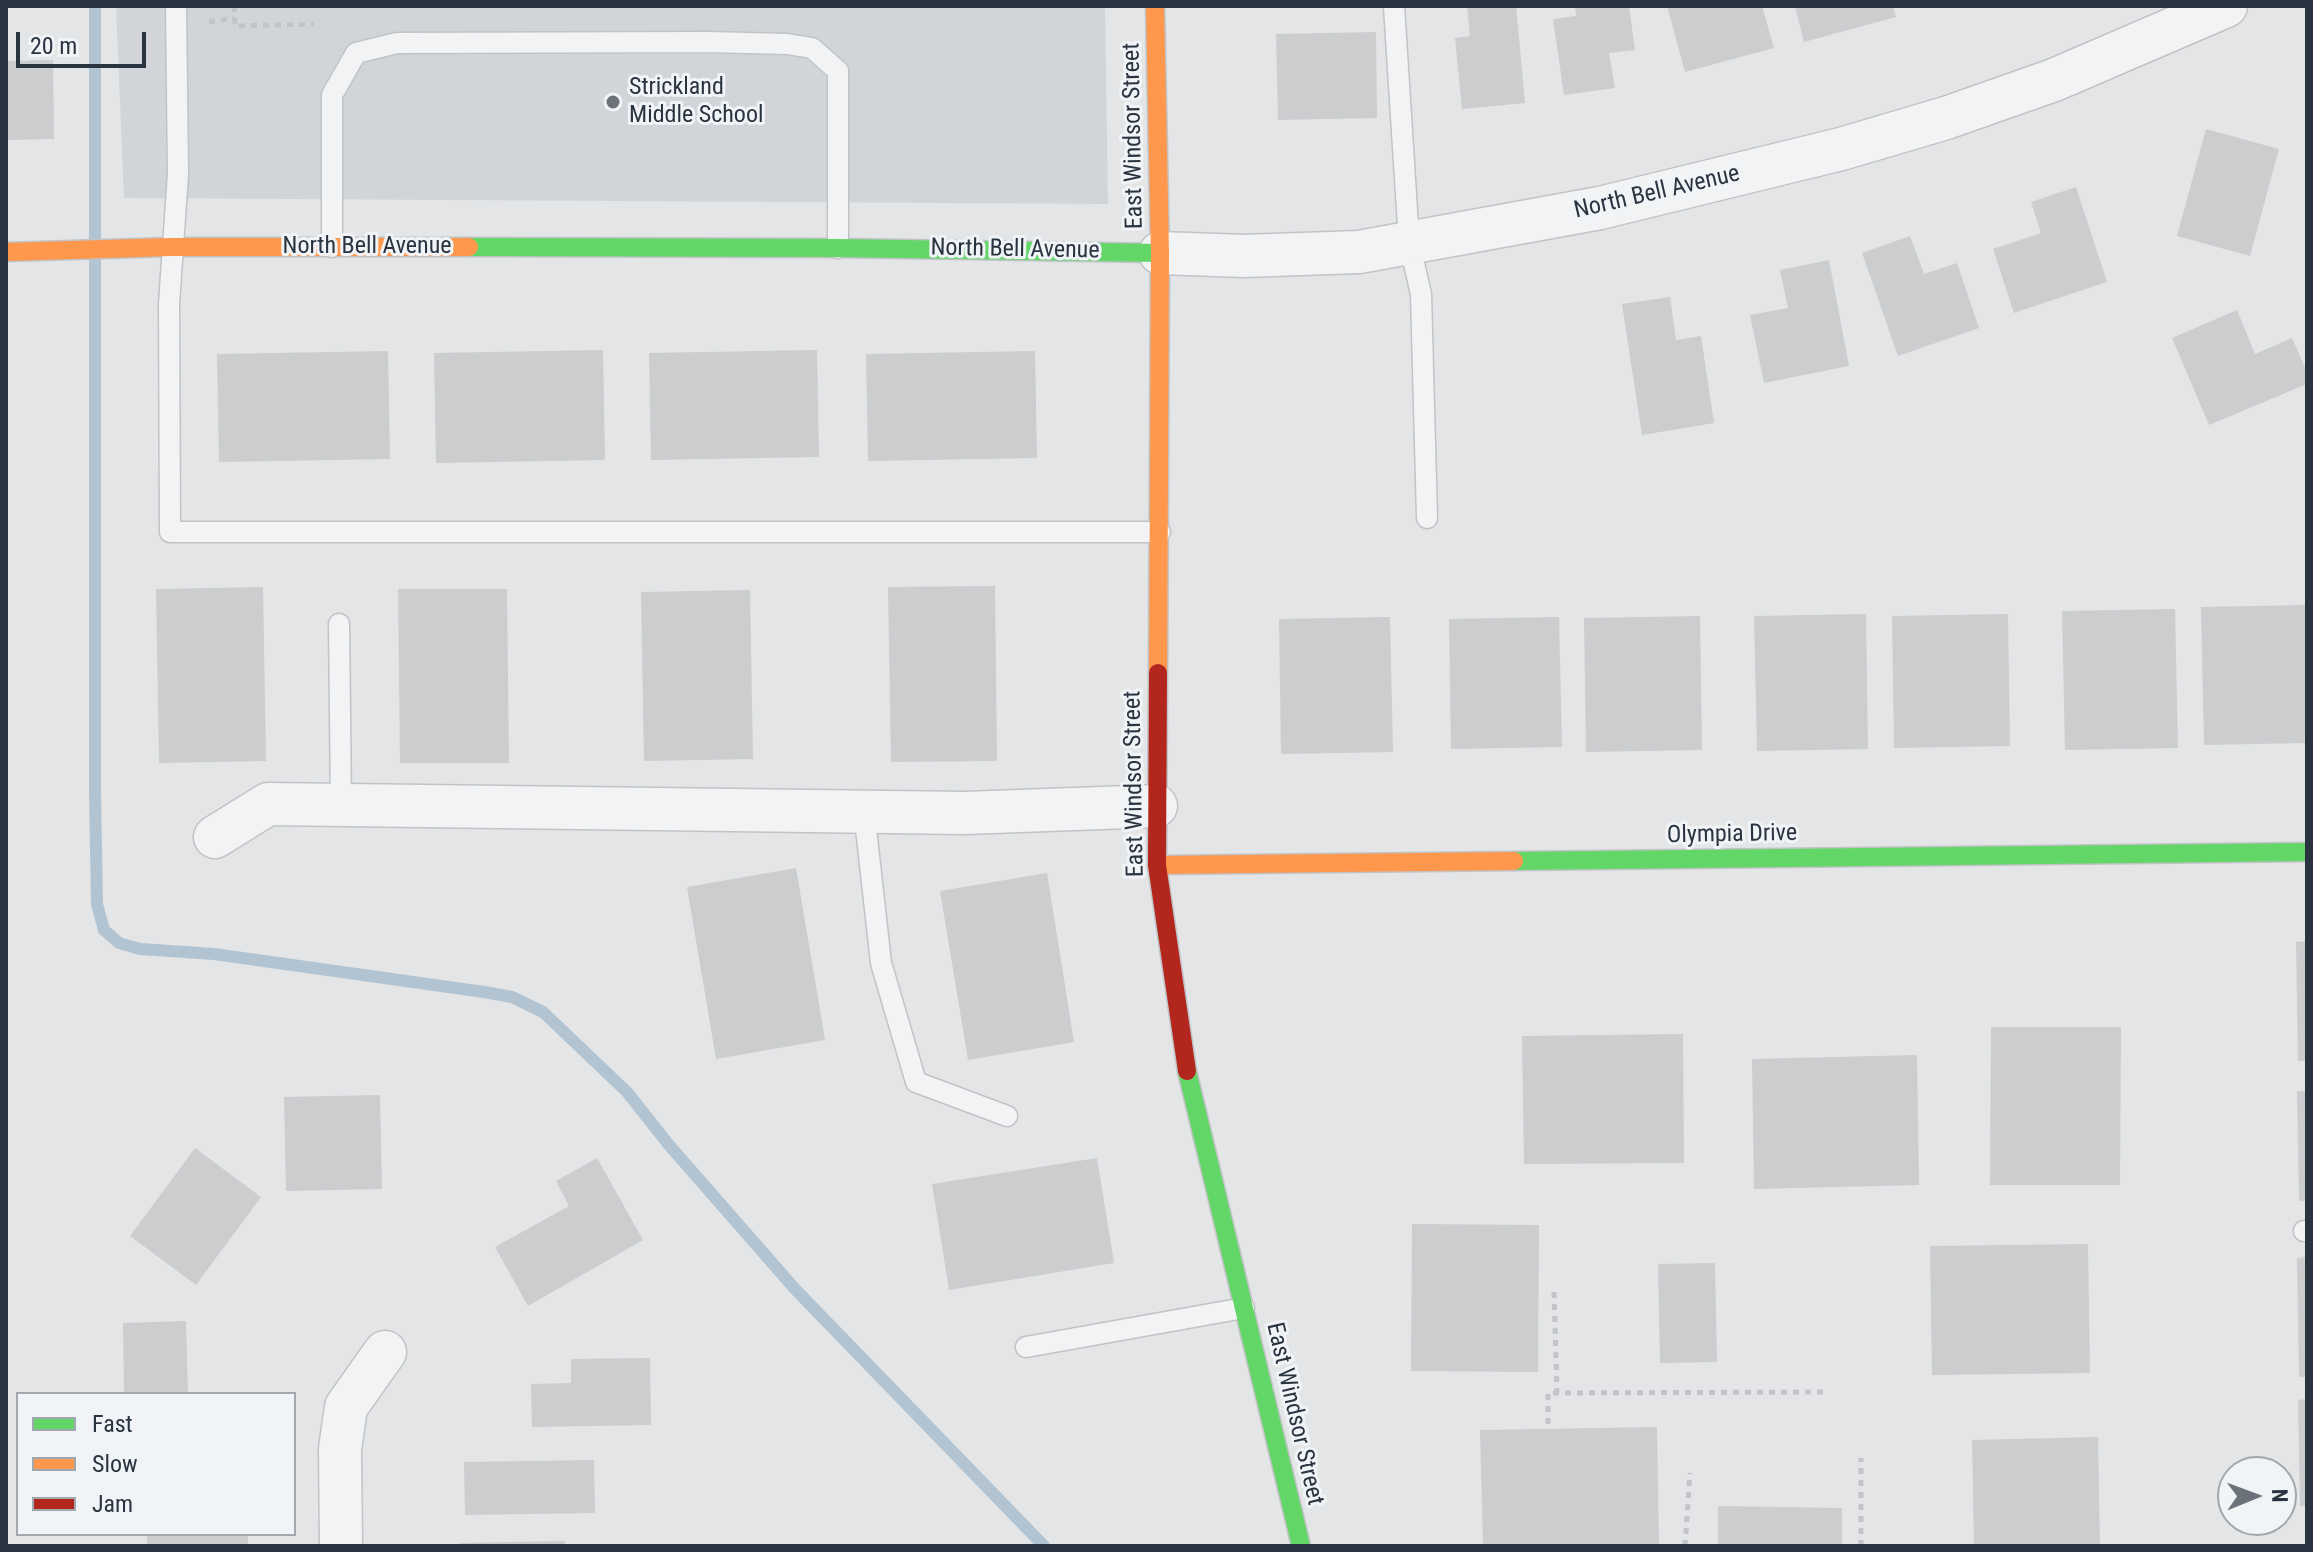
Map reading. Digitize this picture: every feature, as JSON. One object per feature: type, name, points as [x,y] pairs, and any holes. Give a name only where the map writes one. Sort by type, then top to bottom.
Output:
[{"type":"street","name":"East Windsor Street","points":[[1155,6],[1160,253],[1157,865],[1186,1066],[1301,1546]]},
{"type":"street","name":"North Bell Avenue","points":[[13,252],[167,247],[838,248],[1244,256],[1359,252],[1600,208],[1841,149],[1946,118],[2054,80],[2226,6]]},
{"type":"street","points":[[215,837],[268,804],[965,813],[1156,806]]},
{"type":"street","name":"Olympia Drive","points":[[1157,865],[2307,852]]},
{"type":"street","points":[[341,1546],[340,1449],[346,1407],[385,1352]]},
{"type":"lane","points":[[176,6],[178,174],[167,247],[170,532],[1160,532]]},
{"type":"lane","points":[[1394,6],[1409,242],[1421,294],[1427,518]]},
{"type":"lane","points":[[332,247],[332,95],[356,53],[397,43],[708,42],[787,44],[812,48],[838,71],[838,248]]},
{"type":"lane","points":[[339,624],[341,805]]},
{"type":"lane","points":[[864,811],[881,963],[916,1082],[1007,1116]]},
{"type":"lane","points":[[1026,1347],[1244,1308]]},
{"type":"path","points":[[234,6],[235,26],[314,24]]},
{"type":"path","points":[[1554,1292],[1557,1393]]},
{"type":"path","points":[[1548,1424],[1548,1393],[1829,1392]]},
{"type":"path","points":[[1861,1458],[1861,1546]]},
{"type":"path","points":[[1685,1546],[1690,1473]]},
{"type":"shaded area","name":"Strickland Middle School","points":[[116,6],[1105,6],[1108,204],[124,198]]},
{"type":"building","points":[[1467,6],[1516,6],[1525,103],[1462,109],[1455,38],[1470,36]]},
{"type":"building","points":[[1575,6],[1629,6],[1635,50],[1609,53],[1615,88],[1564,95],[1553,19],[1576,16]]},
{"type":"building","points":[[1667,6],[1762,6],[1774,48],[1685,72]]},
{"type":"building","points":[[1795,6],[1893,6],[1896,17],[1804,42]]},
{"type":"building","points":[[1376,32],[1377,118],[1278,120],[1276,34]]},
{"type":"building","points":[[53,60],[54,139],[6,140],[6,61]]},
{"type":"building","points":[[2206,129],[2279,149],[2250,256],[2177,236]]},
{"type":"building","points":[[2076,187],[2107,282],[2014,313],[1993,249],[2041,233],[2031,202]]},
{"type":"building","points":[[1910,236],[1924,274],[1957,263],[1979,328],[1898,356],[1862,253]]},
{"type":"building","points":[[1829,260],[1849,366],[1764,383],[1750,315],[1788,308],[1780,270]]},
{"type":"building","points":[[1670,297],[1676,340],[1701,336],[1714,423],[1642,435],[1622,304]]},
{"type":"building","points":[[2237,310],[2255,354],[2292,338],[2307,372],[2307,384],[2209,425],[2172,338]]},
{"type":"building","points":[[603,350],[605,460],[436,463],[434,353]]},
{"type":"building","points":[[817,350],[819,457],[651,460],[649,353]]},
{"type":"building","points":[[388,351],[390,459],[219,462],[217,354]]},
{"type":"building","points":[[1035,351],[1037,458],[868,461],[866,354]]},
{"type":"building","points":[[995,586],[997,761],[891,762],[888,587]]},
{"type":"building","points":[[263,587],[266,761],[159,763],[156,589]]},
{"type":"building","points":[[398,589],[507,589],[509,763],[400,763]]},
{"type":"building","points":[[750,590],[753,759],[644,761],[641,592]]},
{"type":"building","points":[[2307,605],[2307,743],[2204,745],[2201,607]]},
{"type":"building","points":[[2175,609],[2178,748],[2065,750],[2062,611]]},
{"type":"building","points":[[1866,614],[1868,749],[1757,751],[1754,616]]},
{"type":"building","points":[[2008,614],[2010,746],[1894,748],[1892,616]]},
{"type":"building","points":[[1700,616],[1702,750],[1586,752],[1584,618]]},
{"type":"building","points":[[1390,617],[1393,752],[1281,754],[1279,619]]},
{"type":"building","points":[[1559,617],[1562,747],[1451,749],[1449,619]]},
{"type":"building","points":[[796,868],[825,1040],[716,1059],[687,887]]},
{"type":"building","points":[[1047,873],[1074,1042],[968,1060],[940,891]]},
{"type":"building","points":[[2307,941],[2307,1061],[2298,1061],[2296,942]]},
{"type":"building","points":[[1991,1027],[2121,1027],[2120,1185],[1990,1185]]},
{"type":"building","points":[[1683,1034],[1684,1163],[1524,1164],[1522,1036]]},
{"type":"building","points":[[1917,1055],[1919,1185],[1754,1189],[1752,1059]]},
{"type":"building","points":[[2297,1091],[2307,1091],[2307,1201],[2299,1201]]},
{"type":"building","points":[[380,1095],[382,1189],[286,1191],[284,1097]]},
{"type":"building","points":[[195,1148],[261,1197],[196,1285],[130,1236]]},
{"type":"building","points":[[597,1158],[643,1240],[528,1306],[495,1247],[569,1206],[556,1181]]},
{"type":"building","points":[[1097,1158],[1114,1263],[949,1290],[932,1184]]},
{"type":"building","points":[[1412,1224],[1539,1225],[1538,1372],[1411,1371]]},
{"type":"building","points":[[2088,1244],[2090,1373],[1932,1375],[1930,1246]]},
{"type":"building","points":[[2307,1257],[2307,1377],[2299,1377],[2297,1258]]},
{"type":"building","points":[[1715,1263],[1717,1362],[1660,1363],[1658,1264]]},
{"type":"building","points":[[186,1321],[188,1392],[124,1392],[123,1323]]},
{"type":"building","points":[[650,1358],[651,1425],[532,1427],[531,1384],[571,1383],[571,1359]]},
{"type":"building","points":[[2307,1399],[2307,1506],[2300,1506],[2298,1400]]},
{"type":"building","points":[[1657,1427],[1659,1546],[1483,1546],[1480,1430]]},
{"type":"building","points":[[2098,1437],[2100,1546],[1974,1546],[1972,1440]]},
{"type":"building","points":[[594,1460],[595,1513],[465,1515],[464,1462]]},
{"type":"building","points":[[1718,1506],[1842,1508],[1842,1546],[1718,1546]]},
{"type":"building","points":[[147,1536],[248,1536],[248,1544],[147,1545]]},
{"type":"building","points":[[565,1541],[565,1546],[459,1546],[459,1543]]},
{"type":"waterway","points":[[95,6],[95,792],[97,904],[104,930],[119,943],[140,949],[214,954],[484,992],[512,997],[543,1012],[627,1092],[669,1145],[795,1289],[1044,1546]]},
{"type":"traffic: fast","points":[[469,247],[1160,253]]},
{"type":"traffic: fast","points":[[1514,861],[2307,852]]},
{"type":"traffic: fast","points":[[1187,1071],[1301,1546]]},
{"type":"traffic: slow","points":[[1155,6],[1160,253],[1158,673]]},
{"type":"traffic: slow","points":[[6,252],[171,247],[469,247]]},
{"type":"traffic: slow","points":[[1157,865],[1514,861]]},
{"type":"traffic: jam","points":[[1158,673],[1157,865],[1187,1071]]},
{"type":"place","name":"Strickland Middle School","points":[[613,102]]}]
